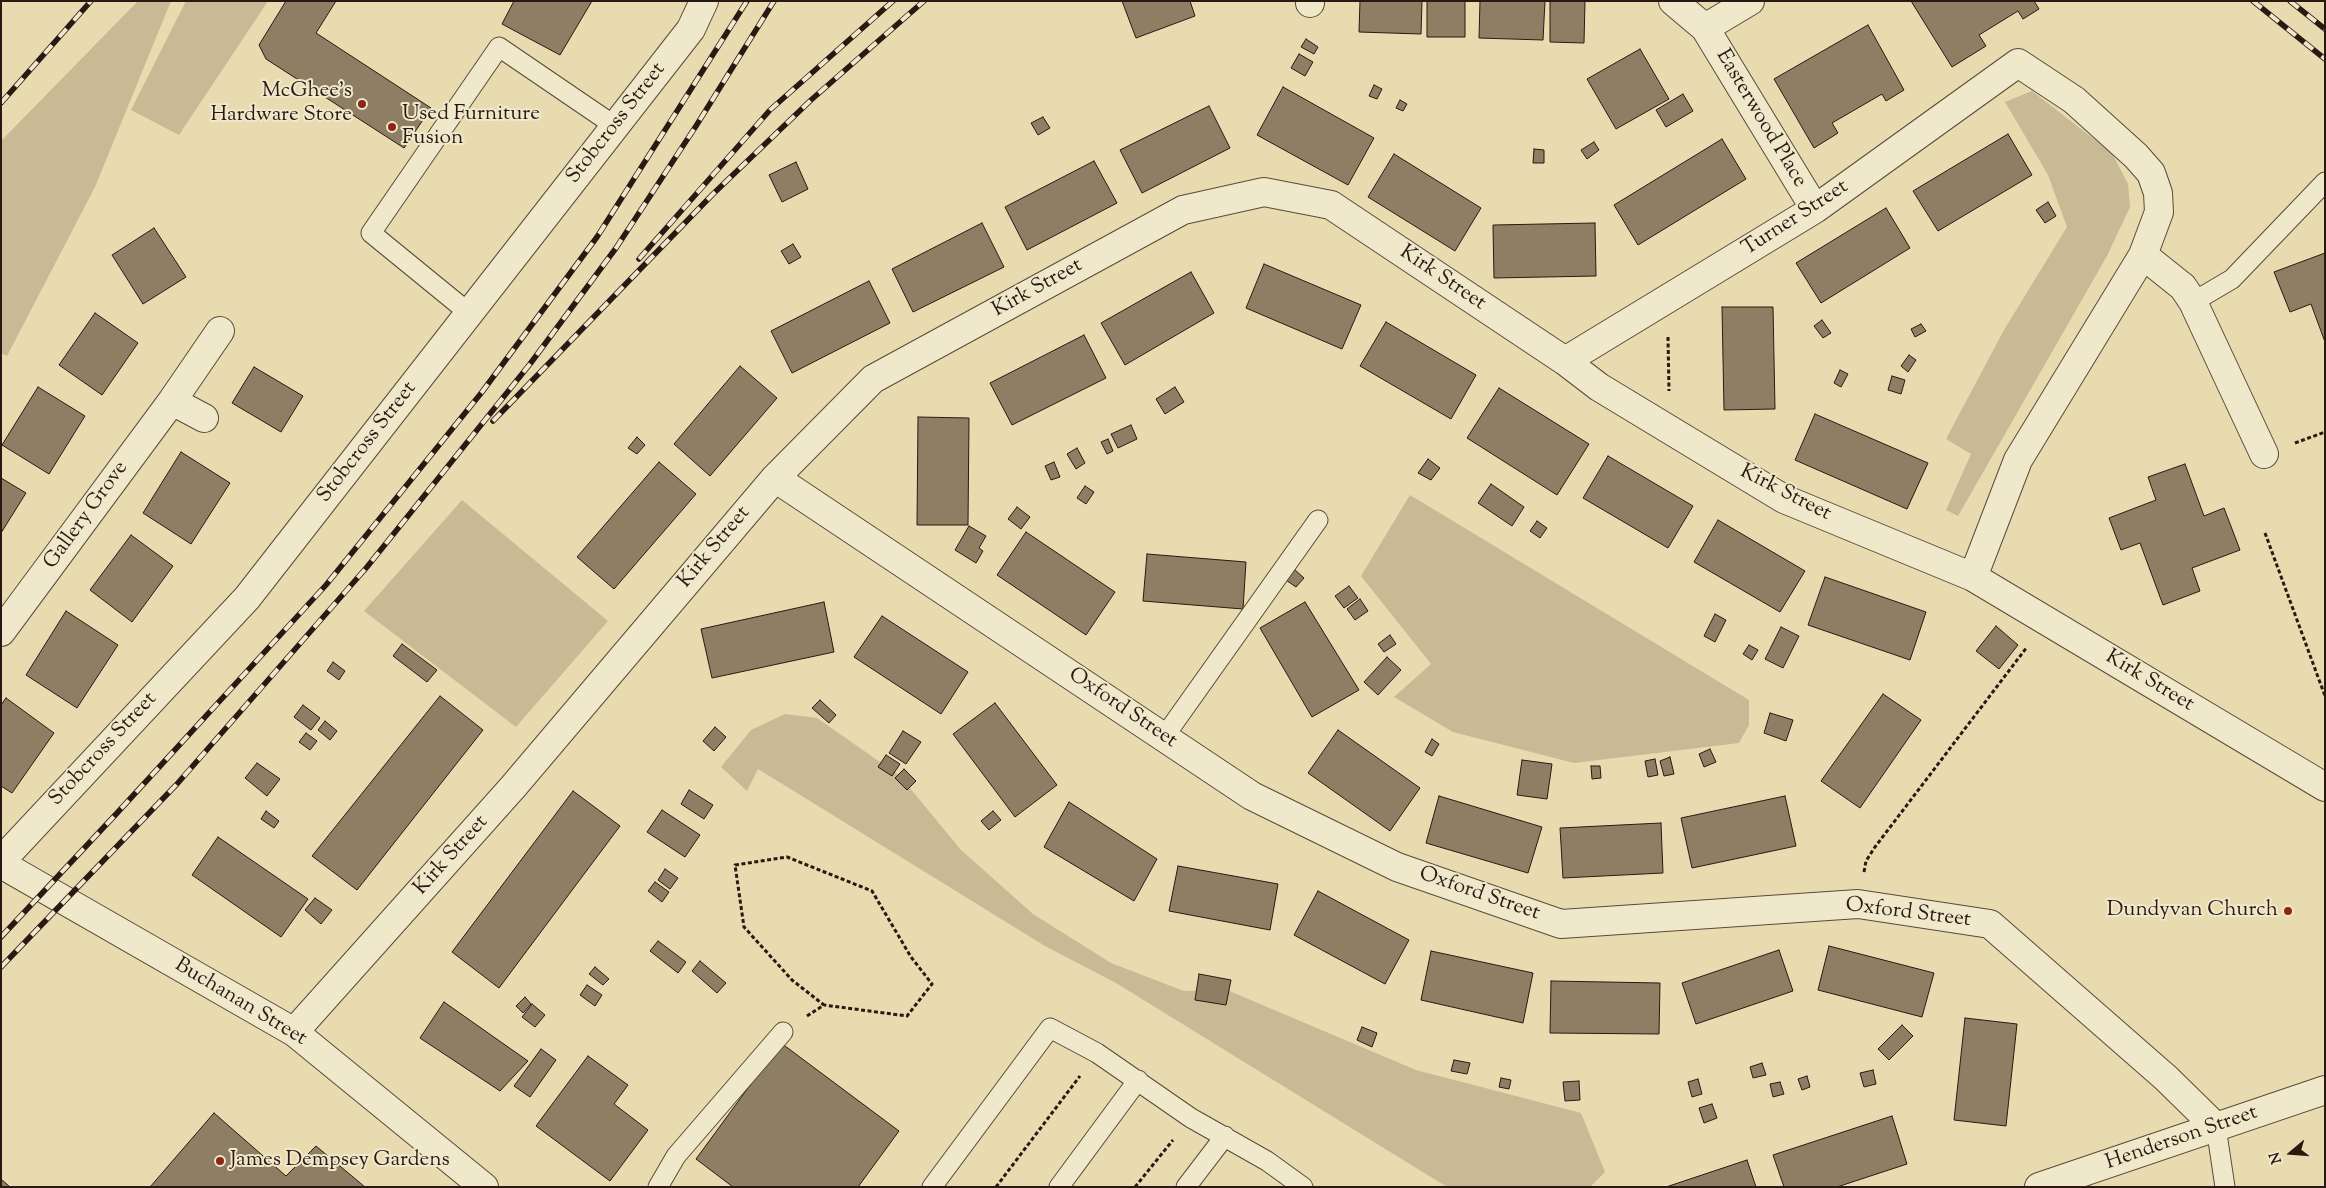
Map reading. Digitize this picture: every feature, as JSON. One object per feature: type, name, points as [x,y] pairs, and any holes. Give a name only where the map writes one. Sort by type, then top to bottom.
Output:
[{"type":"street","name":"Stobcross Street","points":[[1,863],[247,598],[691,29],[704,1]]},
{"type":"street","name":"Easterwood Place","points":[[1673,1],[1705,28],[1815,209]]},
{"type":"street","name":"Easterwood Place","points":[[1705,28],[1750,1]]},
{"type":"street","name":"Turner Street","points":[[1565,361],[1815,209],[2018,63],[2074,100],[2136,156],[2151,173],[2158,193],[2159,212],[2143,255]]},
{"type":"street","name":"Kirk Street","points":[[294,1032],[513,787],[775,478],[872,379],[1183,210],[1264,192],[1331,205],[1565,361],[1600,387],[1784,499],[1973,578],[2325,787]]},
{"type":"street","points":[[1973,578],[2018,460],[2143,255],[2183,287],[2192,302],[2264,454]]},
{"type":"street","name":"Gallery Grove","points":[[1,632],[172,401],[220,331]]},
{"type":"street","points":[[172,401],[204,418]]},
{"type":"street","name":"Oxford Street","points":[[775,478],[1252,796],[1397,866],[1561,924],[1858,904],[1990,924],[2166,1078],[2216,1127]]},
{"type":"street","name":"Buchanan Street","points":[[1,863],[294,1032],[484,1187]]},
{"type":"street","name":"Henderson Street","points":[[2039,1187],[2325,1090]]},
{"type":"lane","points":[[470,312],[371,233],[500,47],[615,126]]},
{"type":"lane","points":[[2192,302],[2232,280],[2325,182]]},
{"type":"lane","points":[[1164,737],[1318,520]]},
{"type":"lane","points":[[932,1187],[1050,1028],[1097,1053],[1191,1118],[1267,1161],[1303,1187]]},
{"type":"lane","points":[[658,1187],[676,1156],[783,1032]]},
{"type":"lane","points":[[1059,1187],[1138,1080]]},
{"type":"lane","points":[[2216,1127],[2225,1187]]},
{"type":"lane","points":[[1186,1187],[1225,1136]]},
{"type":"path","points":[[1668,299],[1669,399],[1682,437]]},
{"type":"path","points":[[2265,533],[2325,696]]},
{"type":"path","points":[[1858,904],[1866,861],[1875,847],[2046,621]]},
{"type":"path","points":[[783,1032],[824,1005],[906,1016],[932,984],[911,956],[872,891],[787,857],[735,865],[744,927],[792,980],[824,1005]]},
{"type":"path","points":[[996,1187],[1097,1053]]},
{"type":"path","points":[[1136,1187],[1191,1118]]},
{"type":"shaded area","points":[[138,1],[171,1],[95,187],[7,356],[1,353],[1,141]]},
{"type":"shaded area","points":[[186,1],[268,1],[179,135],[131,110]]},
{"type":"shaded area","points":[[2032,91],[2112,153],[2128,184],[2130,207],[2107,256],[1958,516],[1946,510],[1971,454],[1946,439],[2004,330],[2067,227],[2048,175],[2005,102]]},
{"type":"shaded area","points":[[1410,495],[1749,700],[1749,725],[1739,743],[1574,763],[1453,732],[1394,697],[1431,664],[1361,576]]},
{"type":"shaded area","points":[[462,500],[608,621],[516,727],[364,611]]},
{"type":"shaded area","points":[[785,714],[817,718],[900,776],[961,850],[1033,914],[1111,963],[1184,991],[1227,990],[1416,1070],[1581,1113],[1605,1172],[1590,1187],[1447,1187],[1116,983],[1045,946],[758,769],[747,791],[721,767],[751,730]]},
{"type":"building","points":[[286,1],[336,1],[316,33],[431,108],[404,148],[266,59],[259,45]]},
{"type":"building","points":[[514,1],[592,1],[560,55],[502,24]]},
{"type":"building","points":[[1122,1],[1190,1],[1195,16],[1136,38]]},
{"type":"building","points":[[1360,1],[1422,1],[1421,34],[1359,32]]},
{"type":"building","points":[[1427,1],[1465,1],[1465,37],[1427,37]]},
{"type":"building","points":[[1480,1],[1545,1],[1543,40],[1479,38]]},
{"type":"building","points":[[1550,1],[1585,1],[1584,43],[1550,42]]},
{"type":"building","points":[[1911,1],[2034,1],[2039,9],[2023,19],[2018,11],[1979,35],[1986,46],[1952,67]]},
{"type":"building","points":[[1868,25],[1904,90],[1886,101],[1882,94],[1832,123],[1838,133],[1814,148],[1774,79]]},
{"type":"building","points":[[1306,39],[1318,47],[1314,54],[1301,47]]},
{"type":"building","points":[[1640,49],[1669,99],[1616,129],[1587,79]]},
{"type":"building","points":[[1299,54],[1313,62],[1305,76],[1291,68]]},
{"type":"building","points":[[1374,85],[1382,89],[1377,99],[1369,96]]},
{"type":"building","points":[[1283,87],[1374,138],[1348,185],[1257,135]]},
{"type":"building","points":[[1683,94],[1693,111],[1666,127],[1656,110]]},
{"type":"building","points":[[1400,100],[1407,104],[1403,111],[1396,108]]},
{"type":"building","points":[[1209,106],[1230,148],[1142,193],[1120,150]]},
{"type":"building","points":[[1043,117],[1050,128],[1038,135],[1031,123]]},
{"type":"building","points":[[2008,134],[2032,175],[1938,231],[1913,191]]},
{"type":"building","points":[[1722,139],[1746,179],[1638,245],[1614,205]]},
{"type":"building","points":[[1594,142],[1599,150],[1587,159],[1581,150]]},
{"type":"building","points":[[1534,149],[1544,150],[1544,163],[1533,163]]},
{"type":"building","points":[[1394,154],[1481,208],[1455,251],[1368,197]]},
{"type":"building","points":[[1094,161],[1117,203],[1027,250],[1005,207]]},
{"type":"building","points":[[796,162],[808,189],[782,202],[769,175]]},
{"type":"building","points":[[2048,202],[2056,216],[2045,223],[2036,210]]},
{"type":"building","points":[[1886,208],[1910,248],[1821,303],[1796,263]]},
{"type":"building","points":[[982,223],[1004,267],[913,312],[892,269]]},
{"type":"building","points":[[1595,223],[1596,276],[1494,278],[1493,225]]},
{"type":"building","points":[[154,228],[186,277],[143,304],[112,255]]},
{"type":"building","points":[[793,244],[801,257],[789,264],[781,251]]},
{"type":"building","points":[[2325,253],[2325,342],[2311,304],[2290,312],[2274,272]]},
{"type":"building","points":[[1264,264],[1361,305],[1342,349],[1246,308]]},
{"type":"building","points":[[1191,272],[1214,313],[1125,365],[1101,323]]},
{"type":"building","points":[[869,281],[890,323],[792,373],[771,331]]},
{"type":"building","points":[[1722,307],[1773,307],[1775,409],[1724,410]]},
{"type":"building","points":[[95,313],[138,343],[102,395],[59,365]]},
{"type":"building","points":[[1822,320],[1831,333],[1823,338],[1814,326]]},
{"type":"building","points":[[1386,322],[1476,375],[1451,419],[1360,366]]},
{"type":"building","points":[[1921,324],[1926,331],[1915,337],[1911,329]]},
{"type":"building","points":[[1084,335],[1106,378],[1012,425],[990,383]]},
{"type":"building","points":[[1909,355],[1916,360],[1908,372],[1901,366]]},
{"type":"building","points":[[740,366],[777,398],[710,476],[674,444]]},
{"type":"building","points":[[254,367],[303,396],[281,432],[232,403]]},
{"type":"building","points":[[1840,370],[1848,374],[1841,387],[1834,383]]},
{"type":"building","points":[[1892,376],[1905,380],[1901,394],[1888,390]]},
{"type":"building","points":[[38,387],[85,416],[49,474],[2,445]]},
{"type":"building","points":[[1175,387],[1184,402],[1165,414],[1156,399]]},
{"type":"building","points":[[1499,388],[1589,444],[1557,495],[1467,438]]},
{"type":"building","points":[[1815,414],[1928,463],[1907,509],[1795,460]]},
{"type":"building","points":[[918,417],[969,418],[968,525],[917,525]]},
{"type":"building","points":[[1131,425],[1137,439],[1118,448],[1111,434]]},
{"type":"building","points":[[637,437],[645,445],[637,454],[628,448]]},
{"type":"building","points":[[1108,439],[1113,451],[1107,454],[1101,442]]},
{"type":"building","points":[[1077,448],[1085,463],[1076,469],[1067,454]]},
{"type":"building","points":[[181,452],[230,483],[191,544],[143,513]]},
{"type":"building","points":[[1608,456],[1693,506],[1668,548],[1583,498]]},
{"type":"building","points":[[1428,459],[1440,468],[1431,480],[1418,473]]},
{"type":"building","points":[[659,462],[696,494],[614,589],[577,557]]},
{"type":"building","points":[[1054,462],[1060,477],[1051,480],[1045,466]]},
{"type":"building","points":[[2185,464],[2204,516],[2224,508],[2240,550],[2192,568],[2200,591],[2163,605],[2140,543],[2121,550],[2109,518],[2156,500],[2148,477]]},
{"type":"building","points":[[1,478],[26,493],[1,533]]},
{"type":"building","points":[[1491,484],[1524,507],[1512,526],[1478,503]]},
{"type":"building","points":[[1085,486],[1094,492],[1086,504],[1077,498]]},
{"type":"building","points":[[1017,507],[1030,517],[1021,529],[1008,519]]},
{"type":"building","points":[[1718,520],[1805,571],[1780,612],[1694,562]]},
{"type":"building","points":[[1537,521],[1547,528],[1540,538],[1530,531]]},
{"type":"building","points":[[969,526],[986,536],[979,548],[983,551],[976,563],[955,550]]},
{"type":"building","points":[[1026,532],[1115,592],[1086,635],[997,575]]},
{"type":"building","points":[[131,535],[173,566],[132,622],[90,590]]},
{"type":"building","points":[[1147,554],[1246,562],[1243,609],[1143,601]]},
{"type":"building","points":[[1294,569],[1304,578],[1296,587],[1286,580]]},
{"type":"building","points":[[1825,577],[1926,612],[1910,660],[1808,625]]},
{"type":"building","points":[[1349,586],[1358,598],[1344,608],[1335,596]]},
{"type":"building","points":[[1360,599],[1368,611],[1355,620],[1347,609]]},
{"type":"building","points":[[824,602],[834,652],[712,678],[701,629]]},
{"type":"building","points":[[1305,602],[1359,690],[1312,717],[1260,628]]},
{"type":"building","points":[[66,611],[118,645],[77,708],[26,675]]},
{"type":"building","points":[[1715,614],[1726,620],[1715,642],[1704,636]]},
{"type":"building","points":[[882,616],[968,672],[941,714],[854,657]]},
{"type":"building","points":[[1996,626],[2018,645],[1999,669],[1976,651]]},
{"type":"building","points":[[1781,627],[1799,636],[1783,668],[1765,659]]},
{"type":"building","points":[[1390,635],[1396,644],[1384,652],[1378,644]]},
{"type":"building","points":[[402,644],[437,670],[427,682],[393,656]]},
{"type":"building","points":[[1749,645],[1758,650],[1752,660],[1743,654]]},
{"type":"building","points":[[1387,657],[1401,670],[1378,695],[1364,682]]},
{"type":"building","points":[[333,662],[345,671],[339,680],[327,671]]},
{"type":"building","points":[[1883,694],[1921,720],[1860,808],[1821,781]]},
{"type":"building","points":[[440,696],[483,730],[357,890],[312,856]]},
{"type":"building","points":[[6,698],[54,733],[12,793],[1,786],[1,705]]},
{"type":"building","points":[[820,700],[836,715],[829,723],[812,708]]},
{"type":"building","points":[[995,703],[1057,785],[1015,817],[953,734]]},
{"type":"building","points":[[303,705],[320,718],[311,730],[294,717]]},
{"type":"building","points":[[1770,713],[1793,720],[1786,741],[1764,733]]},
{"type":"building","points":[[325,721],[337,731],[330,740],[318,730]]},
{"type":"building","points":[[715,727],[726,737],[714,751],[703,741]]},
{"type":"building","points":[[1338,730],[1420,788],[1390,831],[1308,773]]},
{"type":"building","points":[[903,731],[921,742],[906,764],[889,753]]},
{"type":"building","points":[[306,733],[317,741],[310,750],[299,742]]},
{"type":"building","points":[[1432,739],[1439,744],[1432,756],[1425,752]]},
{"type":"building","points":[[1710,749],[1716,762],[1704,767],[1699,754]]},
{"type":"building","points":[[886,755],[900,764],[892,776],[878,767]]},
{"type":"building","points":[[1670,757],[1674,774],[1664,776],[1660,761]]},
{"type":"building","points":[[1655,759],[1658,775],[1648,777],[1645,761]]},
{"type":"building","points":[[1522,760],[1552,764],[1547,799],[1517,795]]},
{"type":"building","points":[[257,763],[280,779],[267,796],[245,778]]},
{"type":"building","points":[[1591,766],[1600,766],[1601,778],[1592,779]]},
{"type":"building","points":[[904,769],[916,781],[907,790],[895,778]]},
{"type":"building","points":[[689,790],[713,805],[704,819],[681,804]]},
{"type":"building","points":[[573,791],[620,826],[499,988],[452,952]]},
{"type":"building","points":[[1439,796],[1542,827],[1528,873],[1426,843]]},
{"type":"building","points":[[1785,796],[1796,846],[1692,868],[1681,818]]},
{"type":"building","points":[[1069,802],[1157,859],[1134,901],[1044,847]]},
{"type":"building","points":[[662,810],[700,835],[685,857],[647,832]]},
{"type":"building","points":[[266,811],[279,821],[274,828],[261,819]]},
{"type":"building","points":[[993,811],[1001,820],[989,830],[981,821]]},
{"type":"building","points":[[1661,823],[1663,873],[1563,878],[1560,828]]},
{"type":"building","points":[[218,837],[308,899],[281,937],[192,875]]},
{"type":"building","points":[[1178,866],[1278,884],[1270,930],[1169,911]]},
{"type":"building","points":[[665,869],[678,878],[670,889],[658,880]]},
{"type":"building","points":[[655,882],[669,892],[662,902],[648,891]]},
{"type":"building","points":[[1318,891],[1409,940],[1385,984],[1294,935]]},
{"type":"building","points":[[315,898],[332,910],[321,924],[305,910]]},
{"type":"building","points":[[658,941],[686,962],[678,973],[650,951]]},
{"type":"building","points":[[1829,946],[1934,973],[1922,1017],[1818,990]]},
{"type":"building","points":[[1779,950],[1793,991],[1696,1024],[1682,983]]},
{"type":"building","points":[[1431,951],[1533,973],[1523,1023],[1421,1000]]},
{"type":"building","points":[[700,961],[726,983],[717,993],[692,971]]},
{"type":"building","points":[[595,967],[609,979],[603,985],[589,974]]},
{"type":"building","points":[[1199,974],[1231,980],[1226,1005],[1195,1000]]},
{"type":"building","points":[[1551,981],[1660,983],[1659,1034],[1550,1033]]},
{"type":"building","points":[[587,985],[602,995],[595,1006],[580,995]]},
{"type":"building","points":[[525,997],[531,1004],[523,1013],[516,1006]]},
{"type":"building","points":[[444,1002],[528,1061],[500,1091],[420,1038]]},
{"type":"building","points":[[532,1004],[545,1015],[535,1027],[522,1017]]},
{"type":"building","points":[[1965,1018],[2017,1024],[2006,1126],[1954,1120]]},
{"type":"building","points":[[1902,1025],[1913,1036],[1889,1060],[1878,1049]]},
{"type":"building","points":[[1362,1027],[1377,1033],[1372,1047],[1357,1040]]},
{"type":"building","points":[[781,1043],[899,1131],[858,1187],[733,1187],[696,1159]]},
{"type":"building","points":[[541,1049],[556,1060],[530,1097],[514,1086]]},
{"type":"building","points":[[588,1056],[628,1085],[614,1104],[648,1130],[610,1181],[536,1126]]},
{"type":"building","points":[[1454,1060],[1470,1063],[1467,1074],[1451,1071]]},
{"type":"building","points":[[1762,1063],[1766,1075],[1753,1078],[1750,1067]]},
{"type":"building","points":[[1873,1070],[1876,1084],[1864,1087],[1860,1073]]},
{"type":"building","points":[[1807,1076],[1810,1087],[1802,1090],[1798,1079]]},
{"type":"building","points":[[1501,1078],[1511,1080],[1509,1089],[1499,1087]]},
{"type":"building","points":[[1698,1079],[1702,1094],[1692,1097],[1688,1082]]},
{"type":"building","points":[[1579,1081],[1580,1100],[1565,1101],[1563,1082]]},
{"type":"building","points":[[1780,1082],[1784,1094],[1773,1097],[1770,1084]]},
{"type":"building","points":[[1712,1104],[1717,1118],[1704,1123],[1699,1108]]},
{"type":"building","name":"James Dempsey Gardens","points":[[214,1113],[286,1176],[316,1146],[365,1187],[150,1187]]},
{"type":"building","points":[[1892,1116],[1907,1164],[1837,1187],[1784,1187],[1773,1155]]},
{"type":"building","points":[[1747,1160],[1756,1187],[1666,1187]]},
{"type":"building","points":[[1,1179],[10,1187],[1,1187]]},
{"type":"railway","points":[[1,103],[91,1]]},
{"type":"railway","points":[[1,937],[326,585],[482,392],[597,237],[747,1]]},
{"type":"railway","points":[[1,967],[177,784],[367,567],[530,364],[616,248],[696,126],[774,1]]},
{"type":"railway","points":[[639,259],[770,110],[893,1]]},
{"type":"railway","points":[[493,421],[713,194],[811,100],[924,1]]},
{"type":"railway","points":[[2253,1],[2325,59]]},
{"type":"railway","points":[[2290,1],[2325,29]]},
{"type":"place","name":"McGhee's Hardware Store","points":[[362,104]]},
{"type":"place","name":"Used Furniture Fusion","points":[[392,127]]},
{"type":"place","name":"Dundyvan Church","points":[[2288,911]]},
{"type":"place","name":"James Dempsey Gardens","points":[[220,1161]]}]
